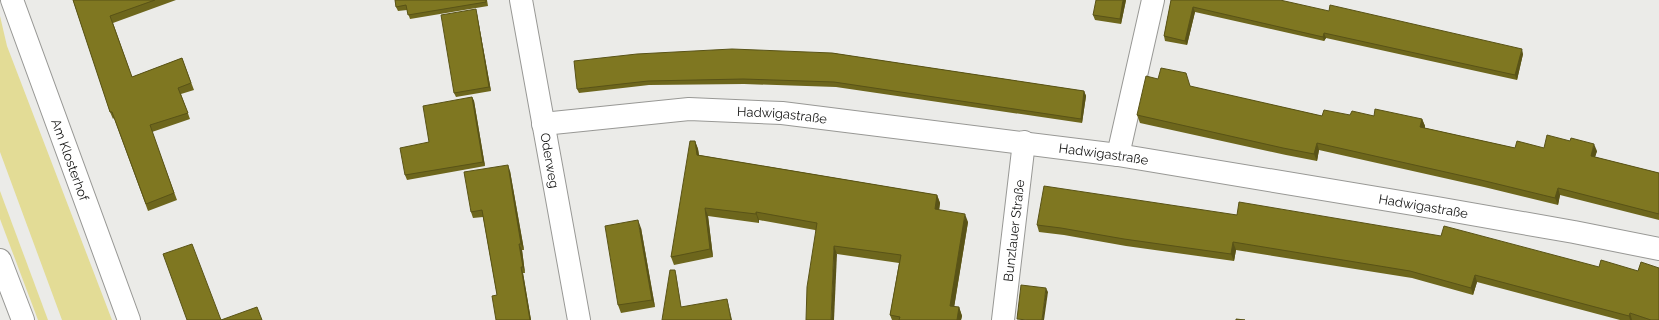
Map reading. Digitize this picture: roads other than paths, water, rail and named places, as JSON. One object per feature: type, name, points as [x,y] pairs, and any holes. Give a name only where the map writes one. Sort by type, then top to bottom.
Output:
[{"type":"street","name":"Am Klosterhof","points":[[12,0],[129,320]]},
{"type":"street","name":"Oderweg","points":[[522,0],[579,320]]},
{"type":"street","points":[[1118,155],[1153,0]]},
{"type":"street","name":"Hadwigastraße","points":[[544,124],[689,109],[782,113],[1024,142],[1118,155],[1445,209],[1659,249]]},
{"type":"street","name":"Bunzlauer Straße","points":[[1003,320],[1024,142]]},
{"type":"street","points":[[0,260],[23,320]]}]
